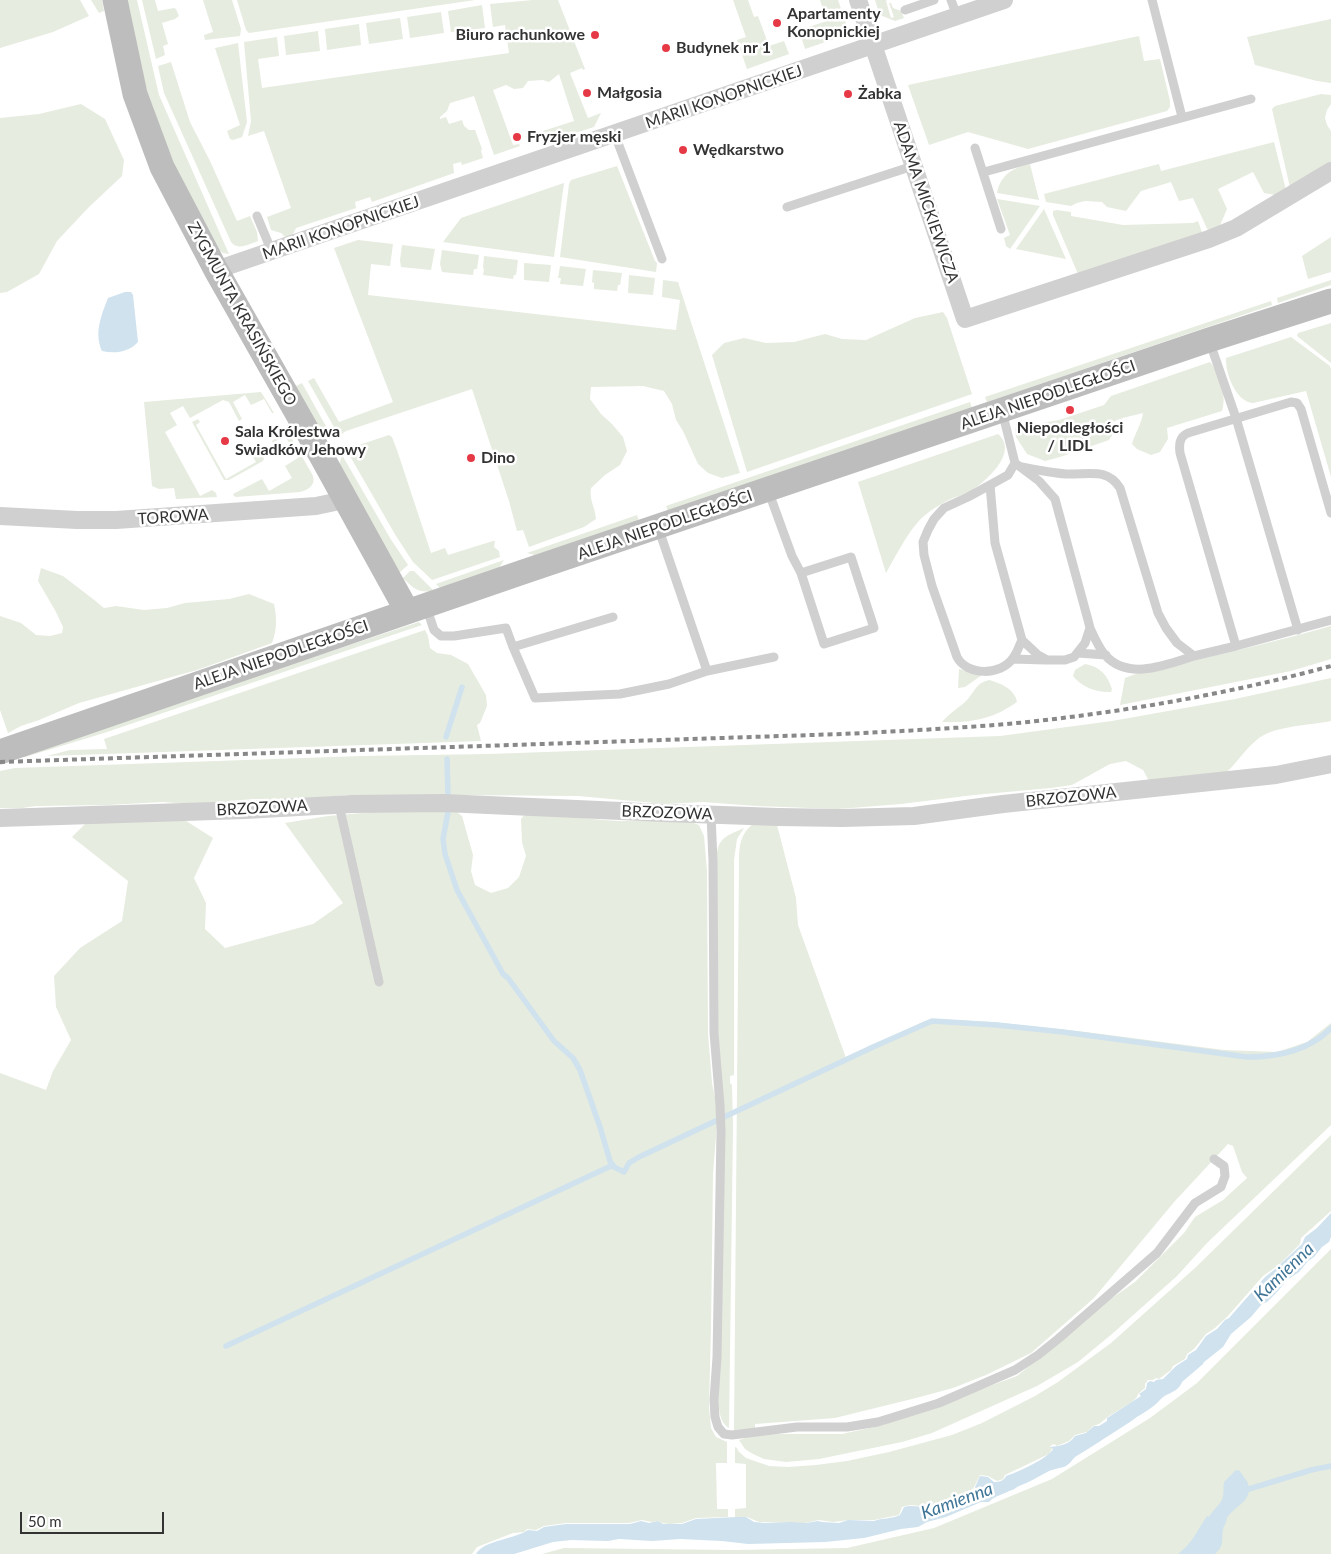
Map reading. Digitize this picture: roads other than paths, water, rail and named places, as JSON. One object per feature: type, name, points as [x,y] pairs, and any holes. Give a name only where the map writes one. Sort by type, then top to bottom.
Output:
[{"type":"street","name":"ZYGMUNTA KRASIŃSKIEGO","points":[[115,0],[136,94],[162,167],[216,270],[345,498],[416,608]]},
{"type":"street","name":"ADAMA MICKIEWICZA","points":[[858,0],[966,319],[1227,232],[1331,172]]},
{"type":"street","name":"MARII KONOPNICKIEJ","points":[[216,270],[872,45],[954,8],[1004,0]]},
{"type":"street","name":"ALEJA NIEPODLEGŁOŚCI","points":[[0,752],[416,608],[1209,340],[1331,301]]},
{"type":"street","name":"TOROWA","points":[[0,516],[116,520],[316,506],[345,498]]},
{"type":"street","name":"BRZOZOWA","points":[[0,818],[352,804],[444,803],[711,815],[842,818],[914,816],[998,804],[1276,775],[1331,764]]},
{"type":"lane","points":[[905,10],[934,0]]},
{"type":"lane","points":[[1152,0],[1182,117]]},
{"type":"lane","points":[[984,172],[1251,99]]},
{"type":"lane","points":[[615,134],[662,259]]},
{"type":"lane","points":[[975,148],[1001,229]]},
{"type":"lane","points":[[787,207],[913,166]]},
{"type":"lane","points":[[257,216],[272,252]]},
{"type":"lane","points":[[1209,340],[1236,418],[1298,630]]},
{"type":"lane","points":[[1236,646],[1180,453],[1181,439],[1185,434],[1236,418],[1291,402],[1297,403],[1301,409],[1331,513]]},
{"type":"lane","points":[[1002,410],[1018,465],[1039,481],[1055,499],[1090,628],[1106,655],[1119,666],[1133,670],[1174,663],[1331,620]]},
{"type":"lane","points":[[1018,465],[1008,475],[944,508],[934,518],[923,542],[924,555],[932,586],[959,661],[962,664],[986,672],[996,670],[1013,659],[1022,640]]},
{"type":"lane","points":[[1018,465],[1066,474],[1100,473],[1116,481],[1120,488],[1158,613],[1177,643],[1194,656]]},
{"type":"lane","points":[[990,484],[995,542],[1022,640],[1046,660]]},
{"type":"lane","points":[[768,490],[792,556],[801,573],[824,644],[874,628],[851,557],[801,573]]},
{"type":"lane","points":[[658,527],[707,671]]},
{"type":"lane","points":[[416,608],[441,636],[506,628],[535,698],[620,694],[669,684],[707,671],[774,657]]},
{"type":"lane","points":[[514,647],[613,617]]},
{"type":"lane","points":[[1013,659],[1065,660],[1074,657],[1085,643],[1090,628]]},
{"type":"lane","points":[[1078,653],[1106,655]]},
{"type":"lane","points":[[340,805],[379,982]]},
{"type":"lane","points":[[711,815],[714,860],[714,1034],[721,1126],[717,1357],[714,1400],[716,1422],[720,1431],[724,1434],[797,1427],[846,1427],[878,1422],[940,1403],[1016,1370],[1058,1339],[1152,1258],[1165,1244],[1195,1203],[1222,1186],[1225,1176],[1224,1166],[1214,1159]]},
{"type":"water","points":[[125,292],[131,292],[133,295],[138,342],[122,351],[102,351],[99,331],[108,298]]},
{"type":"water","name":"Kamienna","points":[[1331,1213],[1331,1237],[1329,1242],[1299,1272],[1287,1280],[1267,1302],[1262,1304],[1251,1317],[1231,1334],[1223,1347],[1182,1382],[1178,1388],[1077,1456],[1066,1466],[1049,1471],[989,1502],[981,1502],[918,1527],[864,1538],[825,1542],[748,1544],[680,1539],[652,1541],[619,1539],[608,1541],[571,1540],[553,1542],[514,1554],[476,1554],[486,1546],[528,1530],[537,1531],[544,1527],[566,1524],[630,1524],[641,1521],[649,1523],[658,1521],[663,1524],[682,1524],[696,1519],[737,1517],[746,1517],[754,1522],[765,1523],[874,1521],[900,1515],[904,1507],[929,1507],[960,1497],[976,1489],[975,1487],[980,1476],[988,1477],[994,1482],[1001,1481],[1006,1476],[1024,1469],[1045,1457],[1053,1449],[1050,1447],[1067,1443],[1075,1436],[1086,1433],[1094,1426],[1099,1426],[1107,1421],[1107,1418],[1141,1396],[1139,1394],[1146,1389],[1147,1383],[1163,1379],[1176,1366],[1187,1359],[1188,1355],[1196,1350],[1206,1336],[1229,1318],[1265,1277],[1302,1244],[1305,1237],[1317,1228]]},
{"type":"water","points":[[1236,1470],[1240,1471],[1246,1480],[1249,1485],[1249,1491],[1243,1502],[1227,1518],[1220,1548],[1215,1554],[1178,1554],[1187,1546],[1207,1516],[1209,1517],[1221,1502],[1224,1482]]},
{"type":"waterway","points":[[446,737],[462,687]]},
{"type":"waterway","points":[[447,759],[448,795]]},
{"type":"waterway","points":[[448,812],[443,839],[445,854],[457,890],[503,974],[508,978],[554,1041],[573,1058],[580,1070],[610,1161],[614,1167],[624,1172],[629,1163],[639,1157],[932,1021],[1063,1032],[1247,1057],[1270,1056],[1292,1051],[1313,1042],[1331,1028]]},
{"type":"waterway","points":[[226,1346],[613,1165]]},
{"type":"waterway","points":[[1249,1489],[1311,1470],[1331,1466]]},
{"type":"railway","points":[[0,762],[842,734],[982,726],[1066,718],[1143,707],[1256,685],[1331,666]]},
{"type":"place","name":"Apartamenty Konopnickiej","points":[[777,23]]},
{"type":"place","name":"Biuro rachunkowe","points":[[595,35]]},
{"type":"place","name":"Budynek nr 1","points":[[666,48]]},
{"type":"place","name":"Małgosia","points":[[587,93]]},
{"type":"place","name":"Żabka","points":[[848,94]]},
{"type":"place","name":"Fryzjer męski","points":[[517,137]]},
{"type":"place","name":"Wędkarstwo","points":[[683,150]]},
{"type":"place","name":"Niepodległości / LIDL","points":[[1070,410]]},
{"type":"place","name":"Sala Królestwa Swiadków Jehowy","points":[[225,441]]},
{"type":"place","name":"Dino","points":[[471,458]]}]
